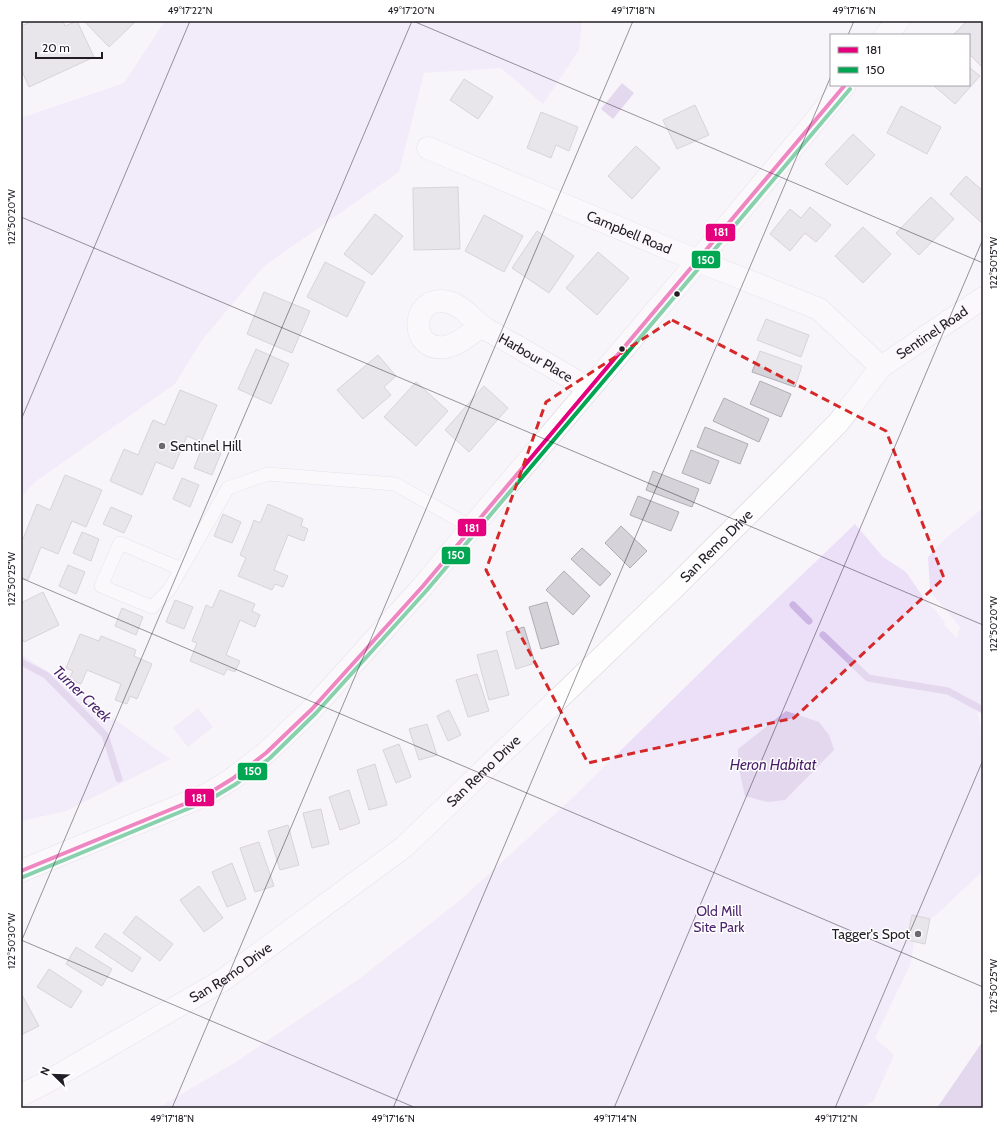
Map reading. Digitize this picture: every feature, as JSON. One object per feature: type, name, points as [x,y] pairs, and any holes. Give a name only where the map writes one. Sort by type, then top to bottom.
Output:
[{"type":"street","points":[[887,34],[898,21]]},
{"type":"street","points":[[21,870],[206,795],[232,779],[266,753],[312,709],[423,586],[471,527],[698,261],[844,86]]},
{"type":"street","name":"Campbell Road","points":[[428,148],[698,261],[819,309],[881,367]]},
{"type":"street","name":"Sentinel Road","points":[[881,367],[983,298]]},
{"type":"street","name":"Harbour Place","points":[[482,326],[589,389]]},
{"type":"street","name":"San Remo Drive","points":[[21,1095],[46,1083],[224,980],[404,847],[671,591],[778,484],[838,423],[881,367]]},
{"type":"lane","points":[[181,569],[120,543],[101,586],[152,607],[169,590],[228,488],[268,474],[395,484],[471,527]]},
{"type":"highlighted area","points":[[672,320],[886,431],[944,578],[794,718],[588,763],[486,570],[546,402]]},
{"type":"green space","points":[[165,21],[582,21],[579,50],[543,104],[501,68],[424,73],[399,172],[264,266],[202,340],[175,384],[36,481],[21,497],[21,118],[124,83]]},
{"type":"green space","name":"Old Mill Site Park","points":[[983,508],[983,702],[977,707],[983,745],[983,865],[981,873],[930,919],[912,915],[907,940],[914,942],[911,963],[875,1038],[894,1055],[873,1102],[858,1108],[158,1108],[236,1062],[359,979],[458,902],[569,801],[719,654],[855,524],[883,557],[906,572],[921,594],[944,621],[945,626],[957,638],[960,627],[930,591],[928,557],[946,538]]},
{"type":"green space","points":[[21,654],[170,759],[66,811],[21,821]]},
{"type":"green space","points":[[198,708],[213,727],[188,747],[173,728]]},
{"type":"water","points":[[622,83],[634,93],[613,119],[601,109]]},
{"type":"water","name":"Heron Habitat","points":[[786,711],[819,722],[829,735],[834,750],[785,800],[767,802],[745,796],[738,765],[738,749]]},
{"type":"water","points":[[983,1041],[983,1108],[937,1108]]},
{"type":"building","points":[[33,21],[63,21],[65,26],[77,21],[94,57],[29,87],[21,69],[21,26]]},
{"type":"building","points":[[84,21],[136,21],[109,47]]},
{"type":"building","points":[[967,21],[983,21],[983,68],[970,55],[970,34],[954,34]]},
{"type":"building","points":[[970,68],[980,76],[955,104],[934,86],[970,86]]},
{"type":"building","points":[[464,79],[493,97],[478,119],[450,100]]},
{"type":"building","points":[[695,105],[709,135],[677,149],[663,120]]},
{"type":"building","points":[[901,106],[941,127],[927,154],[887,133]]},
{"type":"building","points":[[541,112],[578,127],[569,151],[556,145],[551,158],[527,148]]},
{"type":"building","points":[[853,134],[875,155],[847,185],[825,164]]},
{"type":"building","points":[[636,146],[660,168],[632,199],[608,176]]},
{"type":"building","points":[[966,176],[983,191],[983,224],[950,194]]},
{"type":"building","points":[[458,187],[460,249],[414,250],[413,188]]},
{"type":"building","points":[[931,197],[954,219],[919,255],[896,233]]},
{"type":"building","points":[[810,207],[831,225],[816,242],[805,233],[790,251],[770,234],[790,209],[801,218]]},
{"type":"building","points":[[375,214],[403,236],[372,275],[344,254]]},
{"type":"building","points":[[484,215],[523,236],[504,272],[465,251]]},
{"type":"building","points":[[863,227],[891,254],[863,283],[835,256]]},
{"type":"building","points":[[537,231],[574,256],[549,293],[512,268]]},
{"type":"building","points":[[598,252],[629,278],[597,315],[566,288]]},
{"type":"building","points":[[325,262],[365,282],[347,317],[307,297]]},
{"type":"building","points":[[264,292],[310,311],[292,353],[247,334]]},
{"type":"building","points":[[766,319],[809,335],[801,357],[757,340]]},
{"type":"building","points":[[256,349],[289,364],[271,404],[238,389]]},
{"type":"building","points":[[760,351],[802,366],[795,387],[752,372]]},
{"type":"building","points":[[378,355],[396,376],[384,387],[391,395],[363,419],[337,390]]},
{"type":"building","points":[[760,381],[791,394],[781,417],[750,404]]},
{"type":"building","points":[[416,382],[448,411],[416,446],[384,417]]},
{"type":"building","points":[[484,386],[508,408],[469,452],[445,430]]},
{"type":"building","name":"Sentinel Hill","points":[[180,390],[217,405],[201,442],[187,436],[173,469],[156,462],[142,495],[110,481],[124,449],[138,455],[153,420],[165,425]]},
{"type":"building","points":[[724,398],[769,419],[759,442],[713,421]]},
{"type":"building","points":[[705,427],[748,444],[740,464],[697,447]]},
{"type":"building","points":[[203,446],[221,453],[212,475],[194,468]]},
{"type":"building","points":[[691,450],[719,461],[710,484],[682,473]]},
{"type":"building","points":[[653,471],[699,489],[692,507],[646,490]]},
{"type":"building","points":[[65,475],[102,490],[86,527],[72,521],[58,554],[41,547],[28,580],[21,577],[21,539],[23,539],[37,504],[50,510]]},
{"type":"building","points":[[182,478],[199,485],[190,507],[173,499]]},
{"type":"building","points":[[638,496],[679,512],[671,531],[630,515]]},
{"type":"building","points":[[268,504],[303,519],[301,526],[308,529],[304,541],[288,535],[274,570],[288,576],[283,587],[275,584],[272,590],[238,576],[246,558],[240,555],[254,520],[260,523]]},
{"type":"building","points":[[111,507],[132,516],[124,533],[103,524]]},
{"type":"building","points":[[223,514],[241,522],[232,543],[214,536]]},
{"type":"building","points":[[621,526],[647,551],[630,568],[605,543]]},
{"type":"building","points":[[82,532],[99,539],[91,561],[73,553]]},
{"type":"building","points":[[582,548],[611,574],[600,586],[571,559]]},
{"type":"building","points":[[68,565],[85,572],[76,594],[59,586]]},
{"type":"building","points":[[564,571],[590,596],[573,615],[546,590]]},
{"type":"building","points":[[220,590],[255,604],[252,611],[260,615],[255,627],[240,620],[226,655],[240,661],[235,672],[227,669],[224,675],[190,661],[197,643],[192,641],[206,605],[212,608]]},
{"type":"building","points":[[43,592],[59,625],[24,642],[21,636],[21,603]]},
{"type":"building","points":[[175,600],[193,607],[184,629],[166,622]]},
{"type":"building","points":[[547,602],[559,644],[541,649],[529,607]]},
{"type":"building","points":[[122,608],[143,617],[136,635],[115,626]]},
{"type":"building","points":[[524,627],[535,663],[516,669],[506,632]]},
{"type":"building","points":[[80,634],[99,641],[101,636],[136,650],[134,656],[152,664],[137,699],[130,696],[127,704],[115,700],[121,684],[87,670],[81,684],[69,679],[73,671],[66,668]]},
{"type":"building","points":[[497,650],[509,695],[489,700],[477,655]]},
{"type":"building","points":[[477,674],[489,711],[468,717],[456,680]]},
{"type":"building","points":[[449,710],[461,735],[448,741],[437,716]]},
{"type":"building","points":[[427,724],[437,755],[419,760],[409,729]]},
{"type":"building","points":[[399,744],[411,777],[396,783],[383,750]]},
{"type":"building","points":[[375,764],[387,805],[369,810],[357,770]]},
{"type":"building","points":[[349,790],[360,823],[340,830],[329,797]]},
{"type":"building","points":[[321,809],[329,844],[312,848],[303,813]]},
{"type":"building","points":[[288,825],[299,865],[280,870],[268,831]]},
{"type":"building","points":[[259,842],[274,886],[255,892],[240,848]]},
{"type":"building","points":[[232,863],[246,899],[227,907],[212,872]]},
{"type":"building","points":[[199,886],[223,918],[204,932],[180,900]]},
{"type":"building","name":"Tagger's Spot","points":[[912,915],[930,919],[925,944],[907,940]]},
{"type":"building","points":[[136,916],[173,944],[160,961],[123,933]]},
{"type":"building","points":[[105,933],[141,958],[132,972],[95,947]]},
{"type":"building","points":[[76,947],[112,969],[102,986],[66,964]]},
{"type":"building","points":[[49,969],[82,991],[71,1008],[37,987]]},
{"type":"building","points":[[22,995],[39,1026],[21,1035],[21,996]]},
{"type":"waterway","points":[[793,605],[809,621]]},
{"type":"waterway","points":[[823,635],[868,678],[948,691],[983,710]]},
{"type":"waterway","name":"Turner Creek","points":[[21,662],[46,675],[105,735],[119,779]]},
{"type":"transit line","name":"181","points":[[21,871],[206,795],[232,779],[266,753],[312,709],[423,586],[844,86]]},
{"type":"transit line","name":"150","points":[[23,877],[209,800],[236,784],[270,758],[316,713],[427,590],[850,89]]},
{"type":"place","name":"Sentinel Hill","points":[[162,446]]},
{"type":"place","name":"Tagger's Spot","points":[[918,934]]}]
